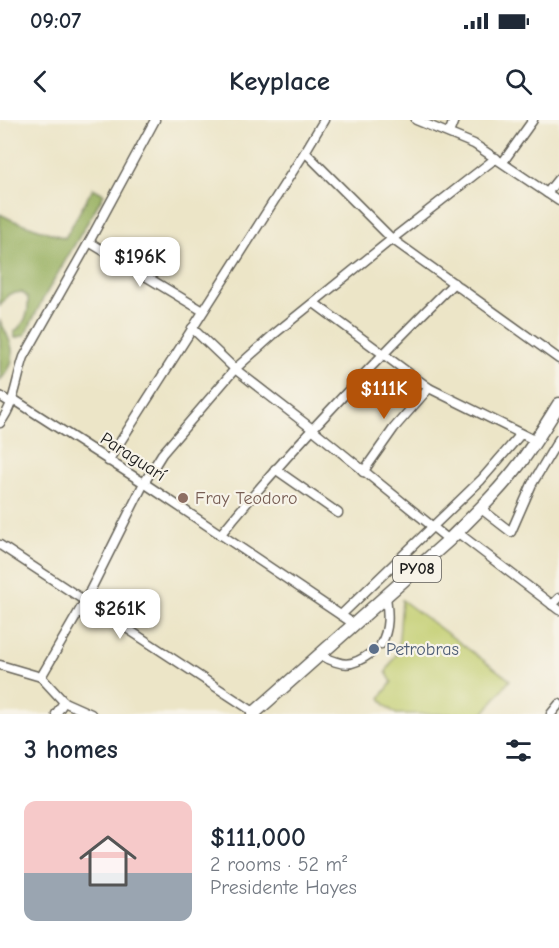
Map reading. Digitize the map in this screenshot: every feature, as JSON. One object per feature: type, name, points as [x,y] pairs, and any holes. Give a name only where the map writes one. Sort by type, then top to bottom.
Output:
[{"type":"highway","name":"PY08","points":[[257,714],[319,655],[453,536],[521,462],[559,404]]},
{"type":"street","points":[[0,423],[12,401],[24,357],[155,120]]},
{"type":"street","points":[[108,461],[324,120]]},
{"type":"street","points":[[416,120],[474,144],[559,201]]},
{"type":"street","points":[[448,133],[454,120]]},
{"type":"street","points":[[41,677],[84,601],[144,483],[162,454],[235,369],[273,335],[392,239],[500,160],[533,120]]},
{"type":"street","points":[[305,152],[392,239],[559,359]]},
{"type":"street","points":[[546,193],[559,178]]},
{"type":"street","points":[[89,242],[203,310]]},
{"type":"street","points":[[220,535],[311,428],[454,284]]},
{"type":"street","points":[[314,303],[429,388],[536,441]]},
{"type":"street","points":[[192,328],[235,369],[432,527],[453,536],[557,604]]},
{"type":"street","points":[[363,472],[394,428],[429,388]]},
{"type":"street","name":"Paraguarí","points":[[0,396],[12,401],[144,483],[354,624]]},
{"type":"street","points":[[340,615],[481,480],[521,434]]},
{"type":"street","points":[[480,508],[511,532],[532,484],[559,439]]},
{"type":"street","points":[[275,469],[338,513]]},
{"type":"street","points":[[0,545],[257,714]]},
{"type":"street","points":[[381,644],[386,634],[389,616],[386,596]]},
{"type":"street","points":[[319,655],[346,664],[359,662],[371,653]]},
{"type":"street","points":[[0,665],[41,677],[64,702],[91,714]]},
{"type":"street","points":[[56,714],[64,702]]},
{"type":"street","points":[[551,714],[559,704]]},
{"type":"green space","points":[[93,188],[104,194],[44,297],[25,335],[15,338],[14,332],[26,317],[28,298],[22,292],[9,294],[0,306],[0,214],[65,238]]},
{"type":"green space","points":[[0,321],[11,344],[12,358],[7,373],[0,380]]},
{"type":"green space","points":[[402,600],[510,680],[483,714],[396,714],[380,698],[392,682],[386,672],[398,651]]},
{"type":"place","name":"Fray Teodoro","points":[[183,498]]},
{"type":"place","name":"Petrobras","points":[[374,649]]}]
